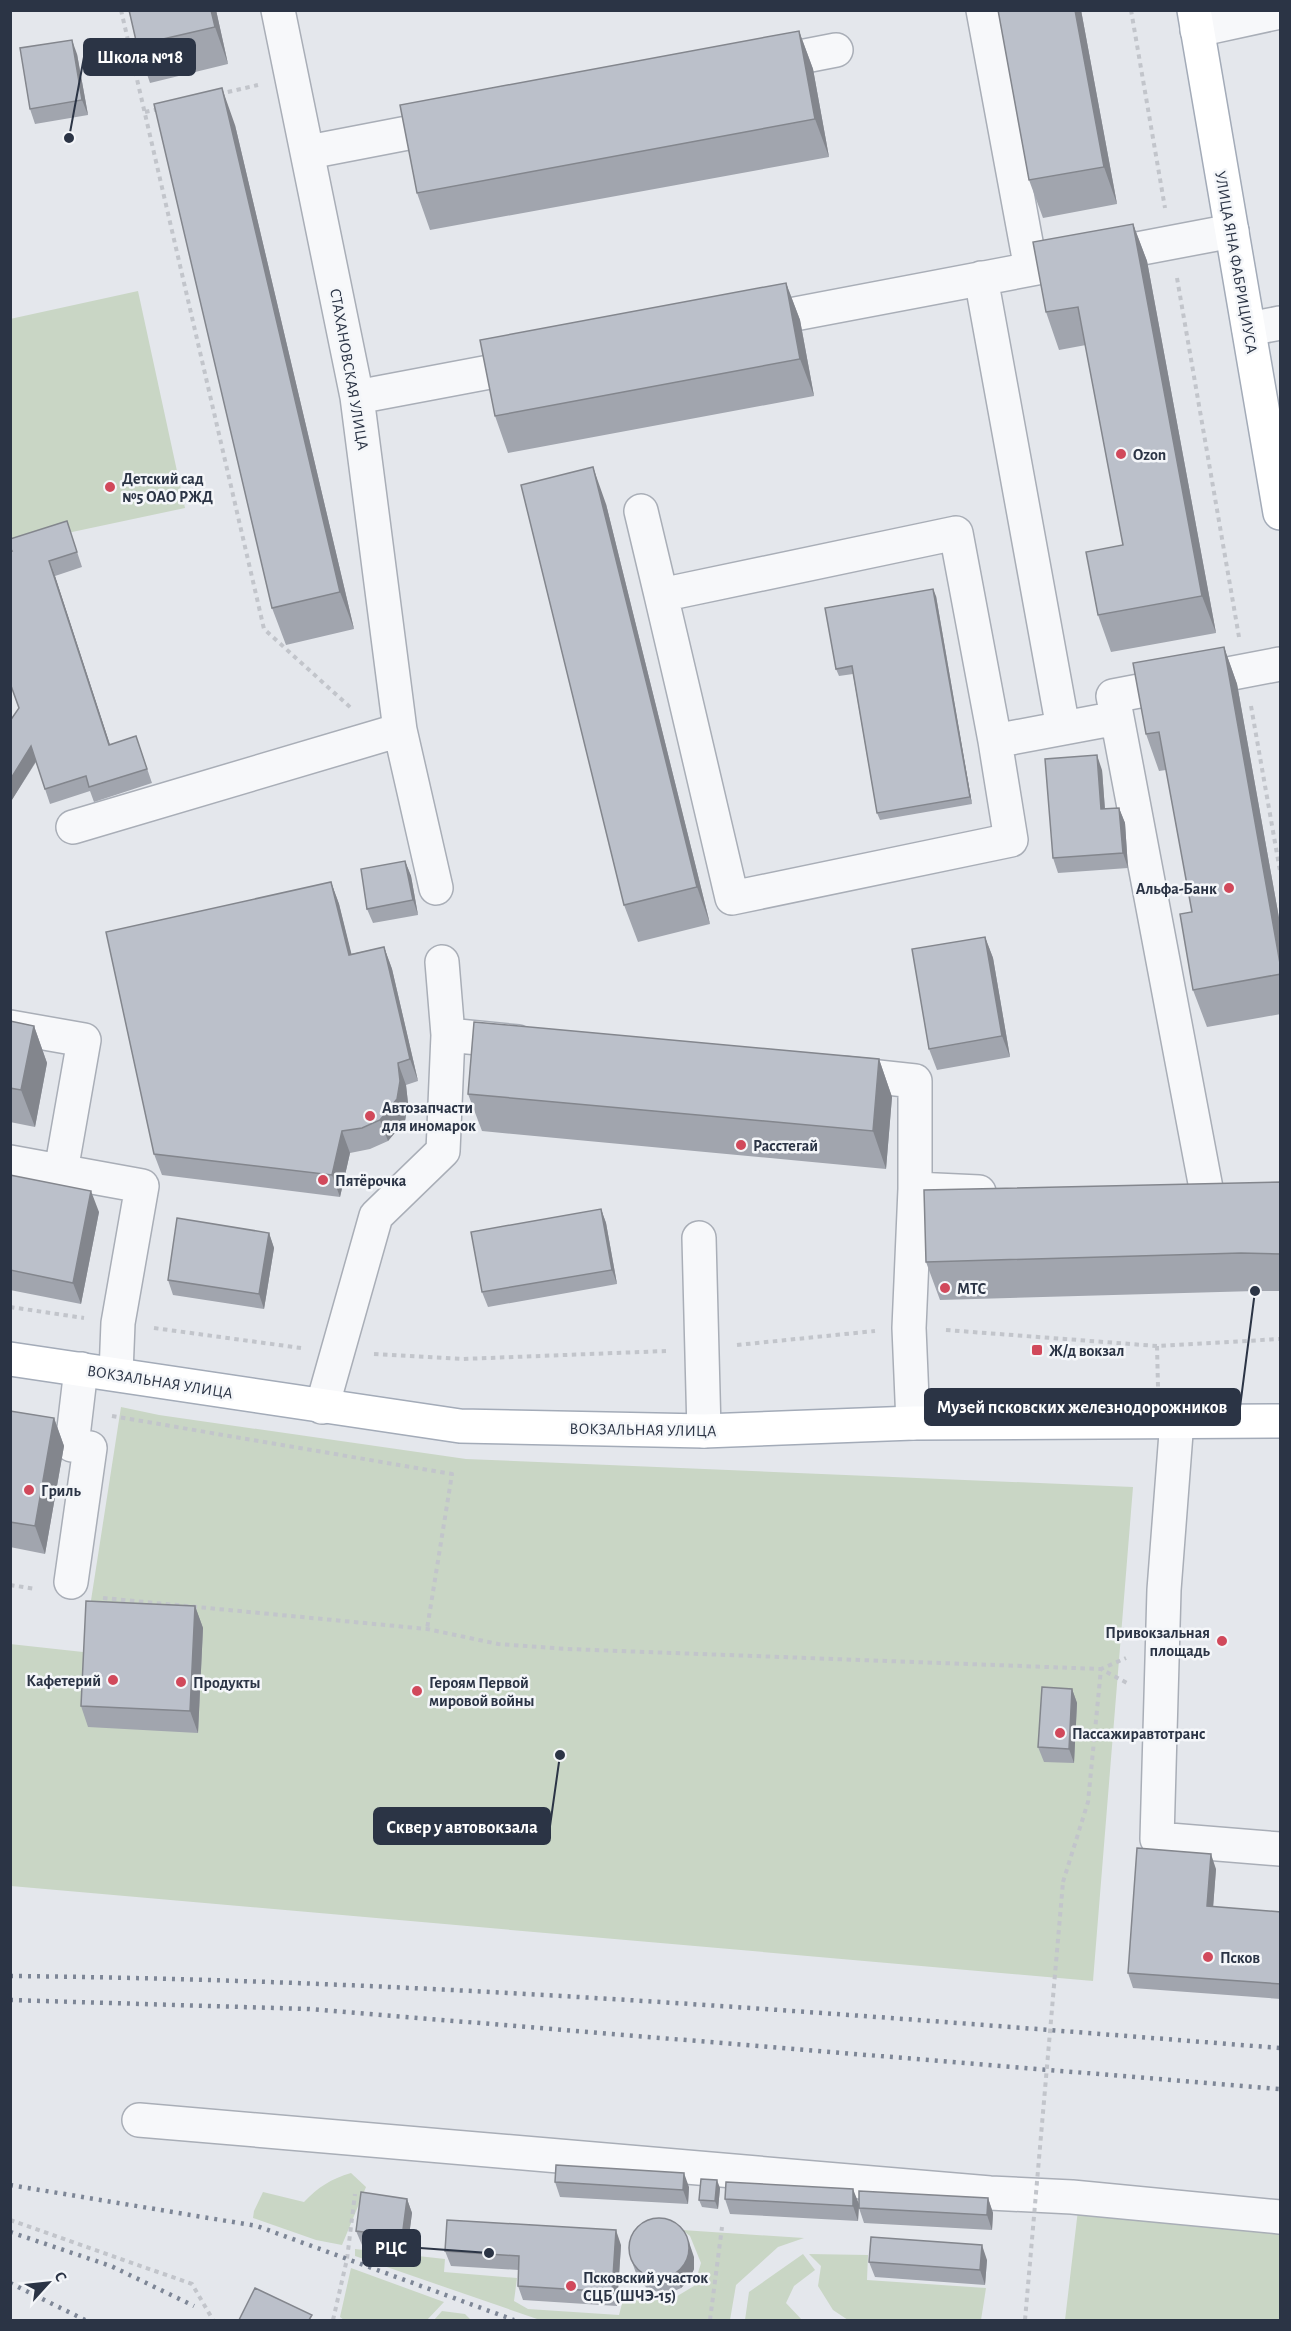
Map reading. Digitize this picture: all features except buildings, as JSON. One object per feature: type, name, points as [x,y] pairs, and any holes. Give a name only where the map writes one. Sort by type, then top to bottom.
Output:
[{"type":"main road","name":"УЛИЦА ЯНА ФАБРИЦИУСА","points":[[1196,20],[1249,329],[1272,415],[1281,513]]},
{"type":"main road","name":"ВОКЗАЛЬНАЯ УЛИЦА","points":[[10,1359],[460,1426],[704,1431],[913,1423],[1281,1420]]},
{"type":"street","name":"СТАХАНОВСКАЯ УЛИЦА","points":[[278,10],[309,152],[357,397],[392,733],[436,888]]},
{"type":"street","points":[[983,10],[1031,269]]},
{"type":"street","points":[[1196,20],[1281,12]]},
{"type":"street","points":[[730,70],[836,50]]},
{"type":"street","points":[[309,152],[473,120]]},
{"type":"street","points":[[722,327],[1232,231]]},
{"type":"street","points":[[981,278],[1063,728]]},
{"type":"street","points":[[1249,329],[1281,322]]},
{"type":"street","points":[[357,397],[557,359]]},
{"type":"street","points":[[641,511],[732,898],[1011,840],[956,533],[661,595]]},
{"type":"street","points":[[1150,1201],[1209,1204],[1113,696],[1281,664]]},
{"type":"street","points":[[995,741],[1117,718]]},
{"type":"street","points":[[73,827],[313,754],[392,733]]},
{"type":"street","points":[[322,1407],[376,1216],[443,1151],[448,1035],[442,963]]},
{"type":"street","points":[[10,1027],[84,1040],[61,1171]]},
{"type":"street","points":[[448,1035],[553,1045]]},
{"type":"street","points":[[810,1070],[915,1081],[915,1188],[909,1328],[913,1423]]},
{"type":"street","points":[[10,1162],[142,1186],[118,1323],[116,1373]]},
{"type":"street","points":[[915,1188],[1009,1194]]},
{"type":"street","points":[[699,1238],[704,1431]]},
{"type":"street","points":[[70,1590],[90,1448],[72,1445],[81,1369]]},
{"type":"street","points":[[1177,1420],[1164,1590],[1157,1839],[1281,1849]]},
{"type":"street","points":[[139,2121],[990,2193],[1072,2197],[1281,2217]]},
{"type":"path","points":[[121,10],[264,629],[392,733]]},
{"type":"path","points":[[1131,10],[1281,871]]},
{"type":"path","points":[[213,96],[291,77]]},
{"type":"path","points":[[145,112],[168,106]]},
{"type":"path","points":[[10,1307],[337,1353],[463,1359],[701,1349],[909,1328],[1157,1346],[1281,1339]]},
{"type":"path","points":[[109,1427],[111,1416],[452,1474],[427,1629]]},
{"type":"path","points":[[10,1585],[427,1629],[498,1644],[567,1649],[1101,1669],[1129,1684]]},
{"type":"path","points":[[1025,2320],[1063,1882],[1088,1802],[1101,1669]]},
{"type":"path","points":[[333,2320],[347,2259],[355,2194]]},
{"type":"path","points":[[10,2220],[192,2284],[213,2320]]},
{"type":"path","points":[[710,2320],[722,2227]]},
{"type":"green space","points":[[138,291],[185,508],[11,545],[10,319]]},
{"type":"green space","points":[[121,1407],[159,1415],[466,1459],[1133,1487],[1093,1981],[11,1886],[10,1644],[83,1652]]},
{"type":"green space","points":[[351,2173],[366,2187],[342,2245],[316,2240],[253,2218],[263,2192],[304,2202],[325,2184]]},
{"type":"green space","points":[[1078,2210],[1280,2228],[1280,2320],[1065,2320]]},
{"type":"green space","points":[[682,2230],[804,2238],[778,2247],[736,2285],[730,2320],[540,2320],[355,2256],[355,2249],[445,2259],[444,2272],[517,2278],[514,2301],[528,2309],[619,2315],[624,2296],[674,2298],[694,2286],[701,2263],[690,2236]]},
{"type":"green space","points":[[803,2254],[815,2270],[794,2286],[786,2303],[802,2320],[745,2320],[749,2292]]},
{"type":"green space","points":[[809,2254],[868,2255],[867,2280],[986,2288],[981,2320],[848,2320],[833,2310],[818,2286],[821,2266]]},
{"type":"green space","points":[[351,2268],[444,2302],[427,2320],[344,2320],[340,2317]]},
{"type":"green space","points":[[442,2311],[465,2314],[471,2320],[434,2320]]},
{"type":"railway","points":[[10,1976],[328,1984],[646,2001],[1280,2048]]},
{"type":"railway","points":[[10,2000],[309,2009],[1280,2089]]},
{"type":"railway","points":[[10,2185],[257,2226],[514,2320]]},
{"type":"railway","points":[[10,2232],[111,2266],[194,2306]]},
{"type":"railway","points":[[10,2283],[85,2320]]},
{"type":"place","name":"Школа №18","points":[[69,138]]},
{"type":"place","name":"Ozon","points":[[1121,454]]},
{"type":"place","name":"Детский сад №5 ОАО РЖД","points":[[110,487]]},
{"type":"place","name":"Альфа-Банк","points":[[1229,888]]},
{"type":"place","name":"Автозапчасти для иномарок","points":[[370,1116]]},
{"type":"place","name":"Расстегай","points":[[741,1145]]},
{"type":"place","name":"Пятёрочка","points":[[323,1180]]},
{"type":"place","name":"МТС","points":[[945,1288]]},
{"type":"place","name":"Музей псковских железнодорожников","points":[[1255,1291]]},
{"type":"place","name":"Ж/д вокзал","points":[[1037,1350]]},
{"type":"place","name":"Гриль","points":[[29,1490]]},
{"type":"place","name":"Привокзальная площадь","points":[[1222,1641]]},
{"type":"place","name":"Кафетерий","points":[[113,1680]]},
{"type":"place","name":"Продукты","points":[[181,1682]]},
{"type":"place","name":"Героям Первой мировой войны","points":[[417,1691]]},
{"type":"place","name":"Пассажиравтотранс","points":[[1060,1733]]},
{"type":"place","name":"Сквер у автовокзала","points":[[560,1755]]},
{"type":"place","name":"Псков","points":[[1208,1957]]},
{"type":"place","name":"РЦС","points":[[489,2253]]},
{"type":"place","name":"Псковский участок СЦБ (ШЧЭ-15)","points":[[571,2286]]}]
